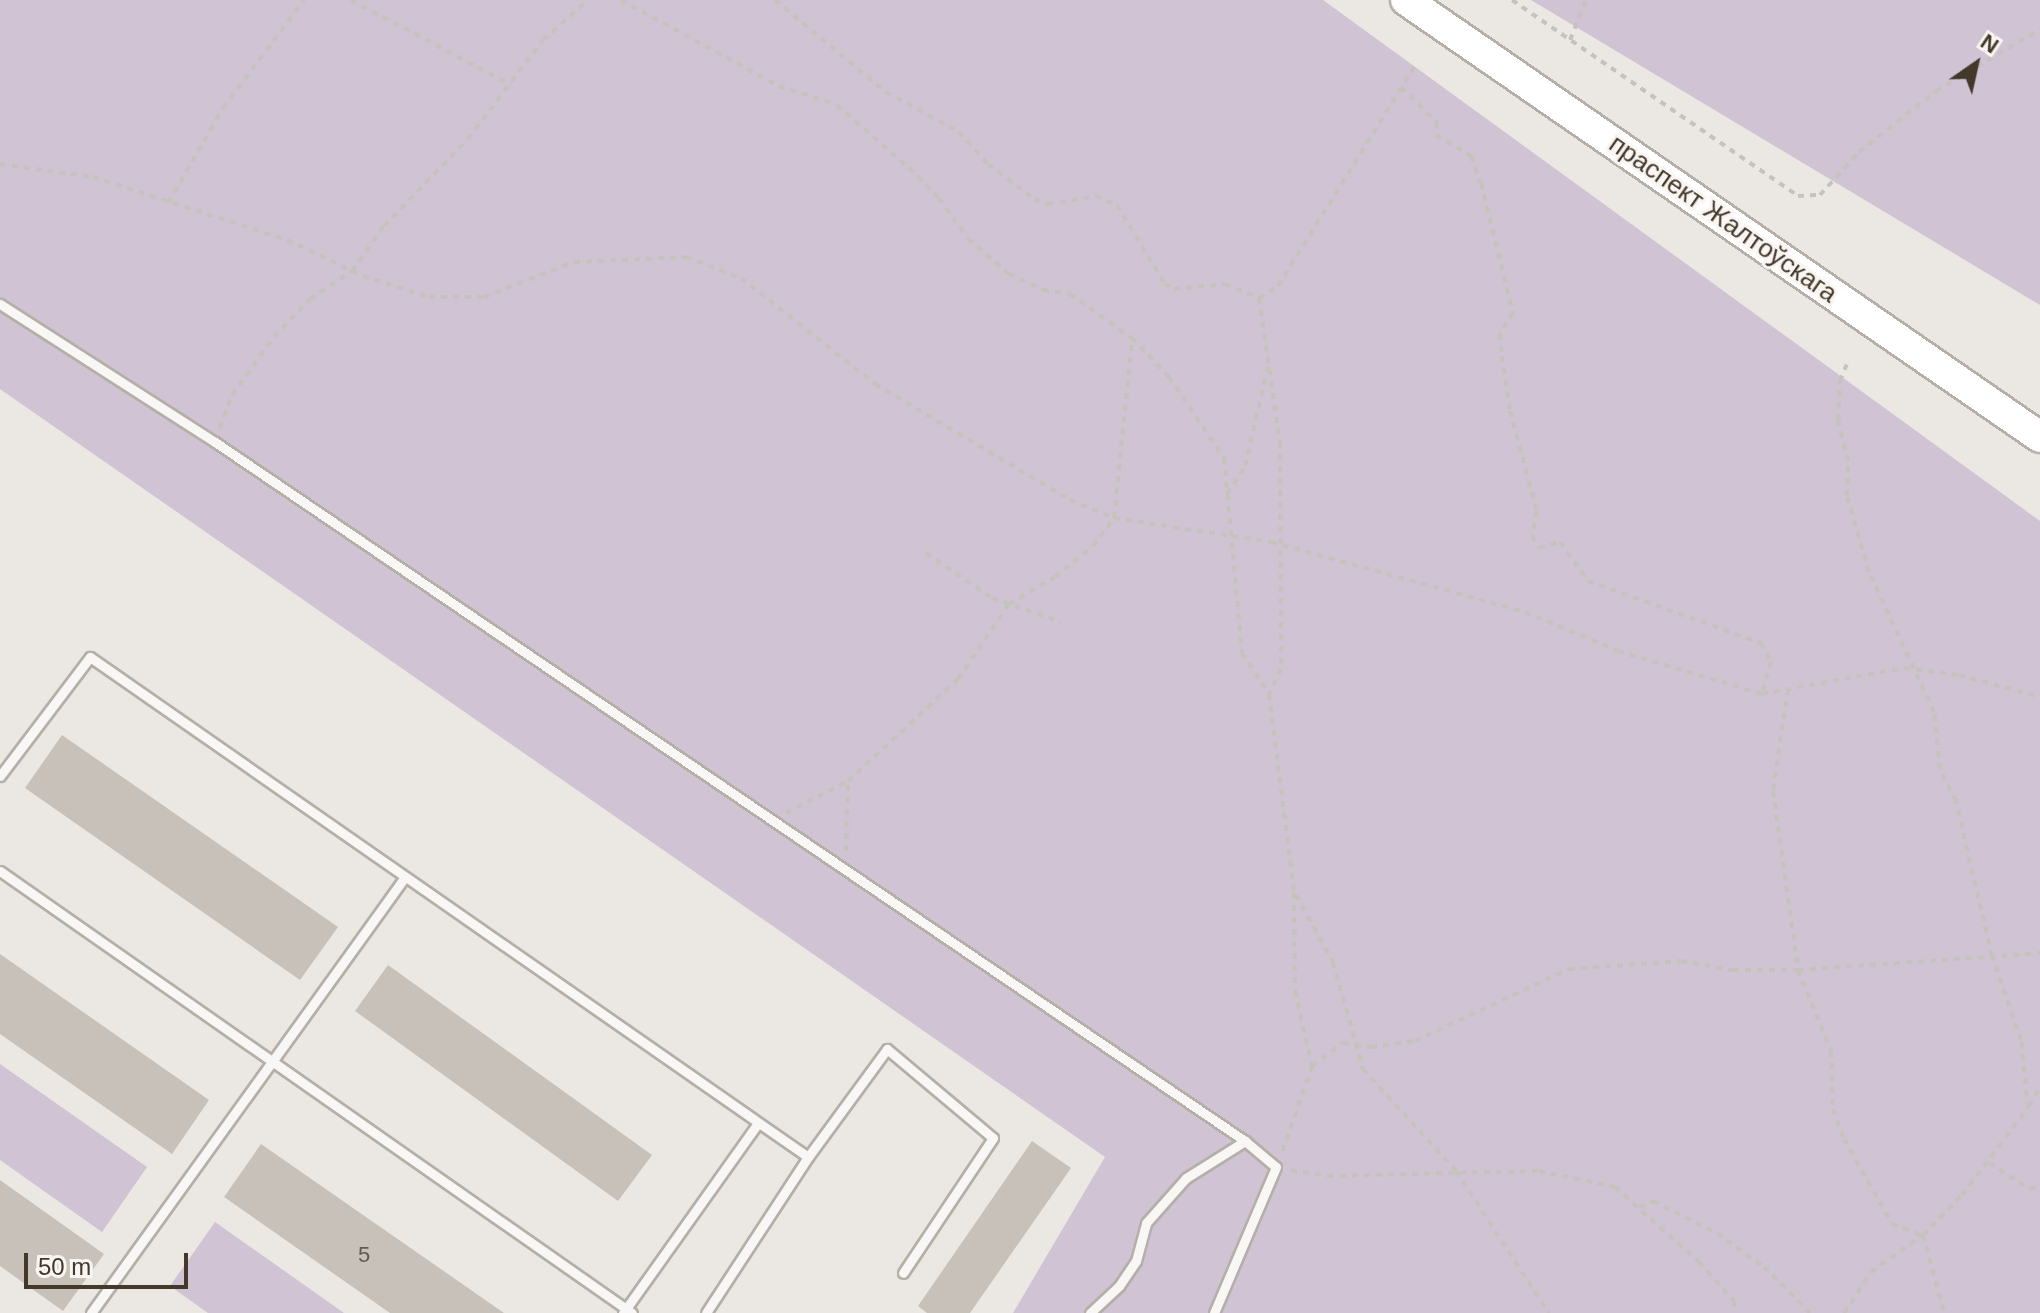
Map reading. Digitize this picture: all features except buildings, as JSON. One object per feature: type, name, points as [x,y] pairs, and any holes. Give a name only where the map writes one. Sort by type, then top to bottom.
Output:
[{"type":"main road","name":"праспект Жалтоўскага","points":[[1406,0],[2040,437]]},
{"type":"lane","points":[[0,304],[215,442],[1245,1141],[1276,1167],[1214,1313]]},
{"type":"lane","points":[[0,776],[90,657],[808,1157]]},
{"type":"lane","points":[[0,871],[627,1312],[758,1123]]},
{"type":"lane","points":[[91,1313],[270,1060],[405,877]]},
{"type":"lane","points":[[706,1313],[808,1157],[887,1049],[993,1138],[903,1273]]},
{"type":"lane","points":[[1090,1313],[1119,1286],[1136,1261],[1146,1223],[1186,1178],[1245,1141]]},
{"type":"path","points":[[168,203],[223,108],[304,0]]},
{"type":"path","points":[[351,0],[511,85]]},
{"type":"path","points":[[215,442],[232,395],[274,337],[310,299],[352,271],[384,226],[511,85],[543,40],[588,0]]},
{"type":"path","points":[[621,0],[779,86],[837,105],[929,188],[968,239],[1009,274],[1043,290],[1070,294],[1132,338],[1169,377],[1224,458],[1242,653],[1269,694],[1294,893],[1295,991],[1312,1066],[1276,1167],[1328,1176],[1539,1171],[1615,1187],[1699,1262],[1734,1301],[1735,1313]]},
{"type":"path","points":[[775,0],[886,92],[959,132],[988,164],[1034,199],[1048,204],[1096,196],[1117,205],[1165,284],[1174,289],[1225,284],[1259,298]]},
{"type":"path","points":[[1512,0],[1798,196],[1820,195],[1859,152],[1936,91],[2040,29]]},
{"type":"path","points":[[1570,40],[1586,0]]},
{"type":"path","points":[[1259,298],[1278,286],[1416,64]]},
{"type":"path","points":[[1401,87],[1437,122],[1436,135],[1471,156],[1481,183],[1513,313],[1500,334],[1502,356],[1510,411],[1537,511],[1532,536],[1539,548],[1560,542],[1588,581],[1761,643],[1771,662],[1762,694]]},
{"type":"path","points":[[0,164],[93,177],[287,240],[352,271],[429,297],[484,297],[574,262],[686,257],[741,278],[875,384],[1070,500],[1114,518],[1231,533],[1277,544],[1525,612],[1618,651],[1762,694],[1917,670],[2040,697]]},
{"type":"path","points":[[1259,298],[1280,442],[1277,544],[1281,669],[1269,694]]},
{"type":"path","points":[[773,820],[848,781],[958,679],[1009,604],[1065,569],[1093,546],[1114,518],[1132,338]]},
{"type":"path","points":[[1227,494],[1245,466],[1270,360]]},
{"type":"path","points":[[1847,364],[1838,420],[1848,461],[1847,496],[1869,572],[1934,712],[1940,769],[1956,801],[1992,956],[2021,1040],[2028,1108]]},
{"type":"path","points":[[926,553],[1009,604],[1061,622]]},
{"type":"path","points":[[1788,689],[1773,791],[1798,970],[1831,1051],[1833,1109],[1866,1186],[1892,1224],[1923,1235]]},
{"type":"path","points":[[847,870],[848,781]]},
{"type":"path","points":[[1294,893],[1333,962],[1363,1069],[1456,1171],[1549,1313]]},
{"type":"path","points":[[1312,1066],[1343,1043],[1415,1041],[1569,969],[1681,961],[1733,970],[1798,970],[2040,953]]},
{"type":"path","points":[[1844,1313],[1871,1272],[1923,1235],[1989,1163],[2040,1087]]},
{"type":"path","points":[[1989,1163],[2030,1189],[2040,1186]]},
{"type":"path","points":[[1639,1207],[1653,1201],[1717,1233],[1764,1267],[1810,1313]]},
{"type":"path","points":[[1923,1235],[1944,1313]]},
{"type":"shaded area","points":[[0,0],[1323,0],[2040,521],[2040,1313],[1013,1313],[1105,1157],[0,389]]},
{"type":"shaded area","points":[[1531,0],[2040,0],[2040,305]]},
{"type":"shaded area","points":[[0,1064],[147,1167],[102,1232],[0,1160]]},
{"type":"shaded area","points":[[215,1222],[344,1313],[208,1313],[170,1286]]}]
